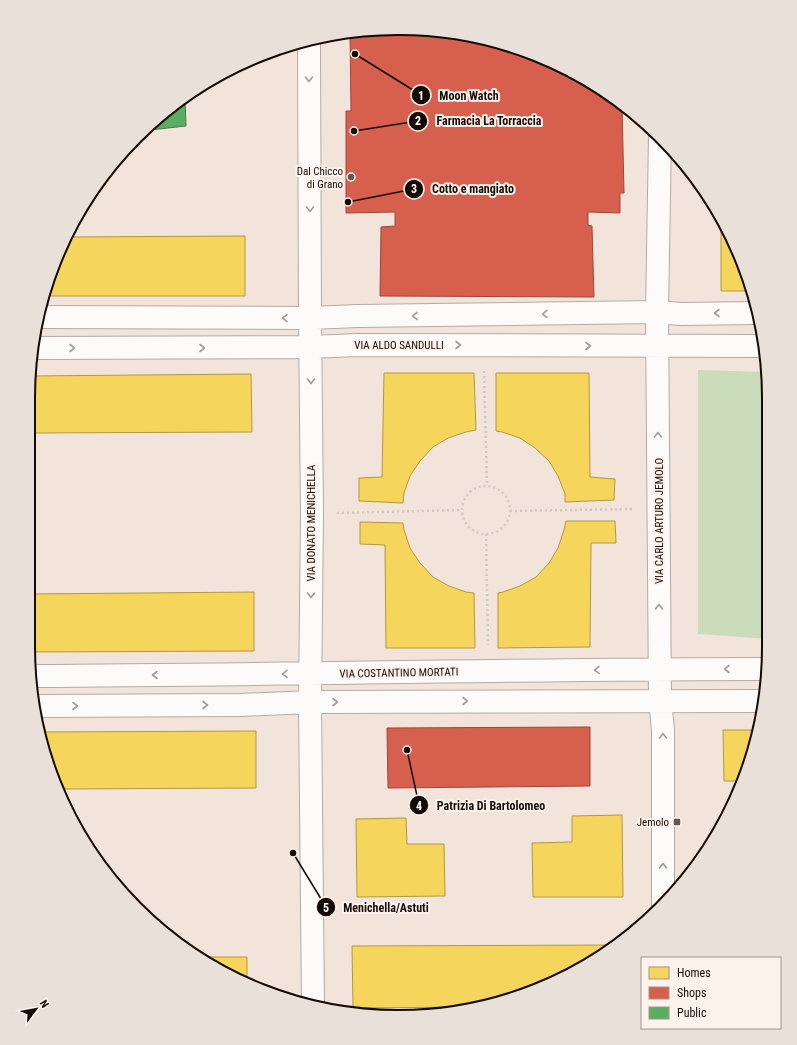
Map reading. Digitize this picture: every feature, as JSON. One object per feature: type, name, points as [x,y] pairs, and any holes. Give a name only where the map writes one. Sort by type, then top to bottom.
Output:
[{"type":"street","name":"VIA DONATO MENICHELLA","points":[[309,46],[312,505],[310,702],[313,1000]]},
{"type":"street","name":"VIA CARLO ARTURO JEMOLO","points":[[660,145],[657,346],[660,700],[663,730],[663,896]]},
{"type":"street","points":[[44,317],[310,318],[657,312],[681,314],[752,313]]},
{"type":"street","name":"VIA ALDO SANDULLI","points":[[39,348],[310,347],[358,345],[758,346]]},
{"type":"street","name":"VIA COSTANTINO MORTATI","points":[[36,676],[761,669]]},
{"type":"street","points":[[40,706],[240,705],[310,702],[758,701]]},
{"type":"path","points":[[484,345],[486,486]]},
{"type":"path","points":[[486,486],[495,488],[503,494],[508,502],[510,511],[508,520],[503,528],[486,534],[477,532],[469,527],[464,519],[462,510],[464,501],[470,493],[478,488],[486,486]]},
{"type":"path","points":[[510,511],[639,509]]},
{"type":"path","points":[[335,513],[462,510]]},
{"type":"path","points":[[486,534],[487,672]]},
{"type":"green space","points":[[698,370],[761,372],[762,639],[698,634]]},
{"type":"building: Homes","points":[[721,231],[734,259],[746,291],[721,291]]},
{"type":"building: Homes","points":[[245,236],[245,296],[50,296],[73,237]]},
{"type":"building: Homes","points":[[384,373],[474,373],[476,430],[448,438],[433,447],[420,461],[410,476],[404,493],[403,503],[359,501],[359,478],[382,477]]},
{"type":"building: Homes","points":[[496,373],[589,373],[590,477],[615,479],[614,500],[565,502],[565,494],[558,476],[549,461],[535,448],[520,438],[496,431]]},
{"type":"building: Homes","points":[[251,374],[252,432],[35,433],[36,376]]},
{"type":"building: Homes","points":[[566,521],[615,521],[616,543],[591,543],[590,647],[498,648],[498,593],[520,586],[536,577],[549,563],[558,548]]},
{"type":"building: Homes","points":[[360,522],[403,523],[410,548],[420,563],[433,577],[449,586],[474,593],[475,648],[386,648],[385,545],[360,544]]},
{"type":"building: Homes","points":[[254,592],[254,651],[35,652],[35,594]]},
{"type":"building: Homes","points":[[723,730],[752,730],[743,763],[736,781],[724,781]]},
{"type":"building: Homes","points":[[256,731],[256,788],[64,789],[54,763],[45,732]]},
{"type":"building: Homes","points":[[622,815],[623,897],[533,897],[532,843],[572,842],[572,816]]},
{"type":"building: Homes","points":[[406,818],[407,844],[444,844],[445,896],[357,897],[356,819]]},
{"type":"building: Homes","points":[[606,945],[559,973],[515,991],[493,998],[443,1007],[362,1008],[353,1007],[352,946]]},
{"type":"building: Homes","points":[[210,957],[247,957],[247,977]]},
{"type":"building: Shops","points":[[398,35],[446,38],[493,47],[515,54],[559,72],[600,96],[620,110],[622,112],[624,193],[620,193],[620,213],[588,212],[588,225],[592,226],[594,297],[380,296],[381,227],[395,226],[395,212],[346,213],[346,111],[351,111],[350,38]]},
{"type":"building: Shops","points":[[590,727],[590,786],[388,788],[387,728]]},
{"type":"building: Public","points":[[185,104],[186,126],[154,130]]},
{"type":"place","name":"Moon Watch","points":[[355,54]]},
{"type":"place","name":"Farmacia La Torraccia","points":[[354,131]]},
{"type":"place","name":"Dal Chicco di Grano","points":[[351,177]]},
{"type":"place","name":"Cotto e mangiato","points":[[348,202]]},
{"type":"place","name":"Patrizia Di Bartolomeo","points":[[407,750]]},
{"type":"place","name":"Jemolo","points":[[677,822]]},
{"type":"place","name":"Menichella/Astuti","points":[[293,853]]}]
